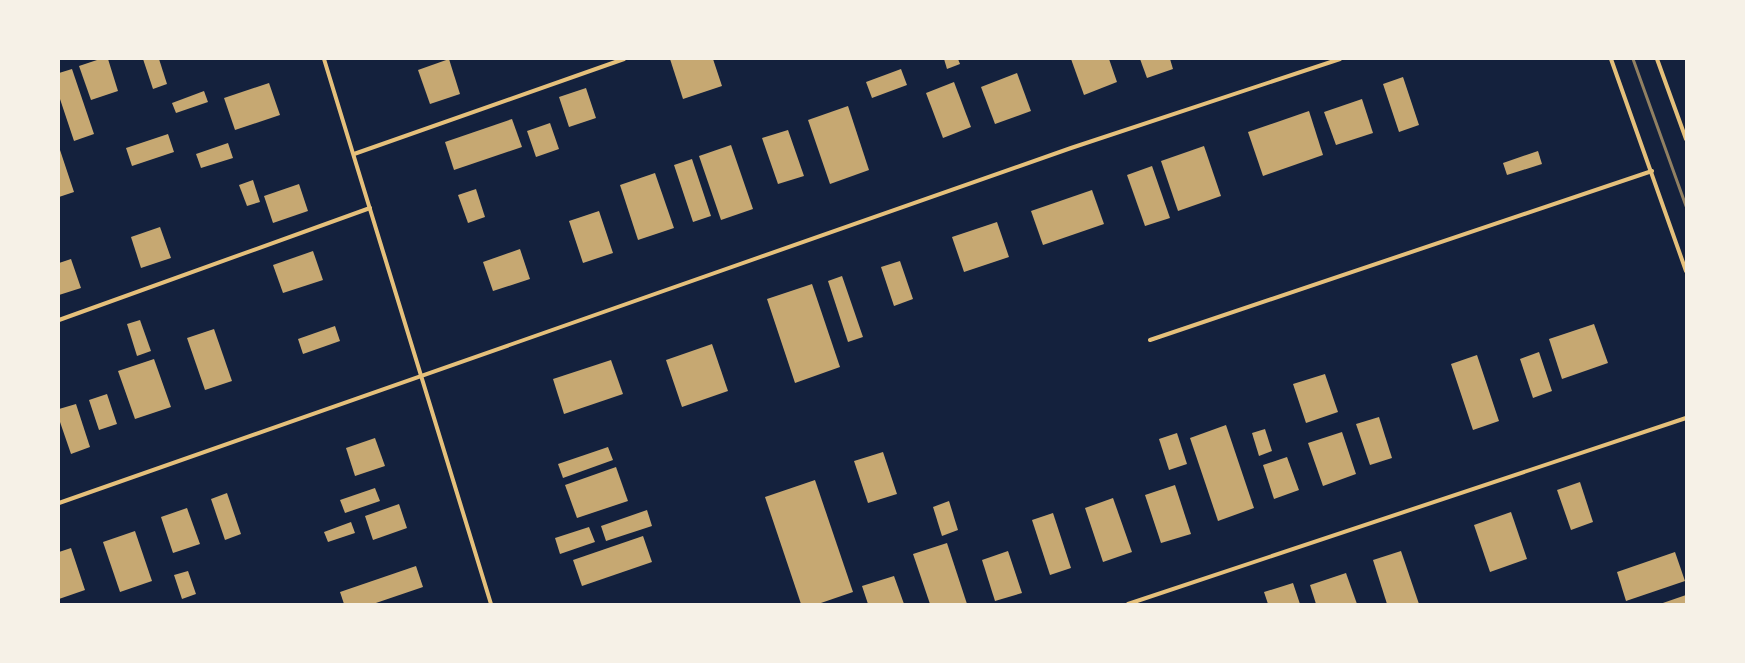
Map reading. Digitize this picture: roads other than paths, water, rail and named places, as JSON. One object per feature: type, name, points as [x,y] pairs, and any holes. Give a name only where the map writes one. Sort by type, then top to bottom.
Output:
[{"type":"street","points":[[324,59],[491,604]]},
{"type":"street","points":[[354,154],[624,59]]},
{"type":"street","points":[[59,503],[1071,148],[1340,59]]},
{"type":"street","points":[[1611,59],[1686,270]]},
{"type":"street","points":[[1657,59],[1686,139]]},
{"type":"street","points":[[1150,340],[1652,171]]},
{"type":"street","points":[[59,320],[370,208]]},
{"type":"street","points":[[1128,604],[1686,418]]},
{"type":"railway","points":[[1633,59],[1686,206]]}]
